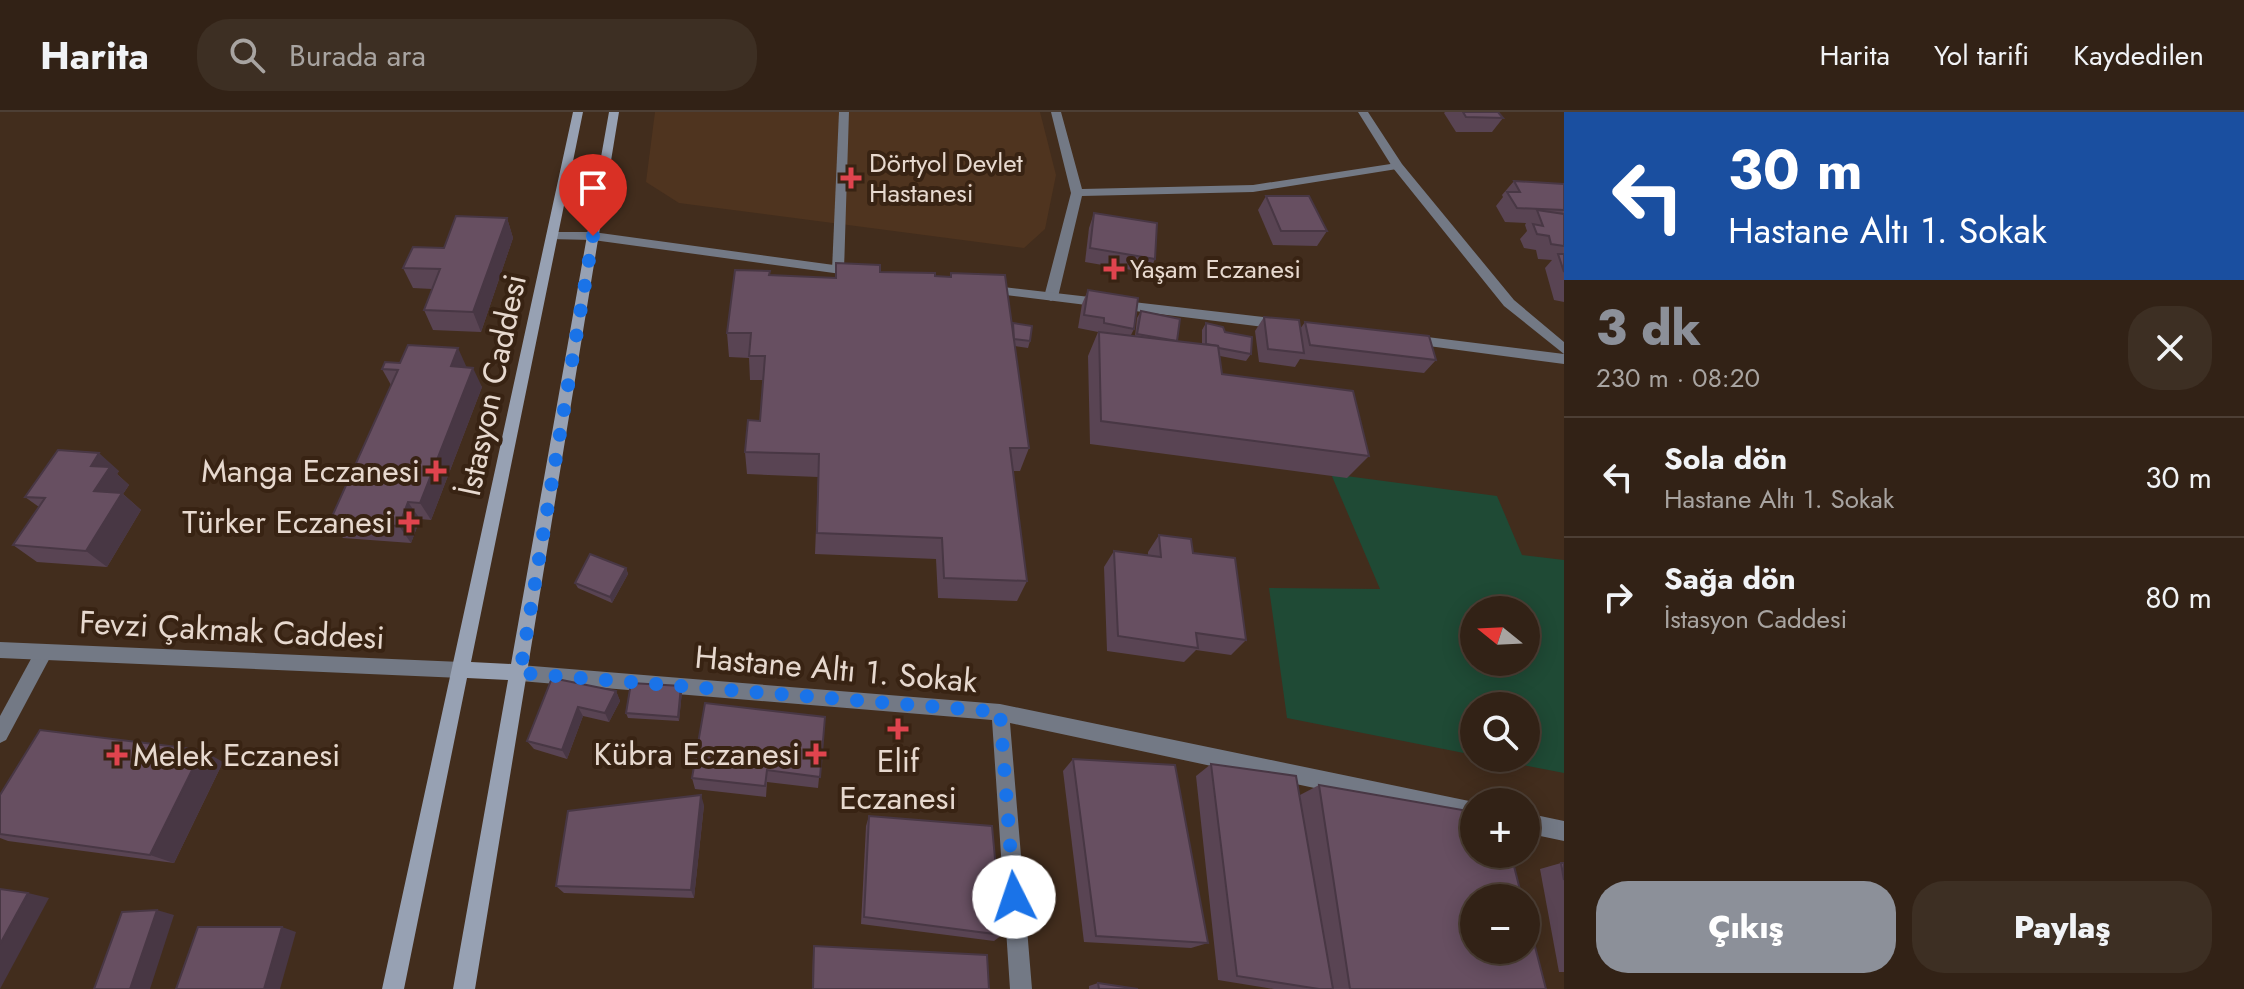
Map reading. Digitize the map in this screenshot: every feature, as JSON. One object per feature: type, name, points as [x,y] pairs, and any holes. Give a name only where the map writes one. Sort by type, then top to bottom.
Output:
[{"type":"main road","name":"İstasyon Caddesi","points":[[393,989],[578,112]]},
{"type":"main road","points":[[464,989],[614,112]]},
{"type":"main road","points":[[461,670],[520,673]]},
{"type":"street","points":[[838,270],[844,112]]},
{"type":"street","points":[[1051,297],[1077,193],[1056,112]]},
{"type":"street","points":[[1363,112],[1397,166],[1509,303],[1564,349]]},
{"type":"street","points":[[1077,193],[1116,189],[1261,188],[1397,166]]},
{"type":"street","points":[[552,236],[593,236],[868,274]]},
{"type":"street","points":[[975,287],[1300,327]]},
{"type":"street","points":[[1393,338],[1564,359]]},
{"type":"street","name":"Fevzi Çakmak Caddesi","points":[[0,650],[461,670]]},
{"type":"street","points":[[0,734],[44,652]]},
{"type":"street","name":"Hastane Altı 1. Sokak","points":[[520,673],[1000,712],[1460,809]]},
{"type":"street","points":[[1000,712],[1021,989]]},
{"type":"street","points":[[1540,826],[1564,831]]},
{"type":"shaded area","name":"Dörtyol Devlet Hastanesi","points":[[655,112],[1040,112],[1056,175],[1045,229],[1024,248],[679,203],[646,182]]},
{"type":"green space","points":[[1331,474],[1497,496],[1522,555],[1564,560],[1564,773],[1540,768],[1540,692],[1460,692],[1460,752],[1287,718],[1269,588],[1380,589]]},
{"type":"building","points":[[1463,112],[1498,112],[1503,118],[1466,117]]},
{"type":"building","points":[[1514,181],[1564,184],[1564,210],[1517,208],[1507,192],[1520,192]]},
{"type":"building","points":[[1266,196],[1309,196],[1327,231],[1281,231]]},
{"type":"building","points":[[1537,210],[1564,214],[1564,246],[1551,244],[1549,236],[1537,234],[1533,224],[1543,226]]},
{"type":"building","points":[[1094,213],[1157,223],[1155,259],[1090,248]]},
{"type":"building","points":[[456,216],[507,218],[473,312],[424,310],[440,269],[403,268],[413,247],[444,248]]},
{"type":"building","points":[[1558,254],[1564,254],[1564,272]]},
{"type":"building","points":[[836,263],[880,265],[880,272],[935,273],[935,276],[951,277],[951,273],[1005,275],[1029,448],[1010,448],[1027,581],[944,578],[942,538],[817,533],[819,454],[745,452],[748,420],[760,421],[765,356],[749,356],[751,333],[727,333],[735,270],[836,278]]},
{"type":"building","points":[[1088,290],[1138,298],[1134,329],[1104,323],[1104,318],[1084,315]]},
{"type":"building","points":[[1141,311],[1180,319],[1177,341],[1137,334]]},
{"type":"building","points":[[1264,317],[1299,320],[1304,353],[1268,349]]},
{"type":"building","points":[[1305,322],[1429,336],[1436,360],[1310,345]]},
{"type":"building","points":[[1013,323],[1032,326],[1030,341],[1014,339]]},
{"type":"building","points":[[1206,323],[1223,327],[1225,332],[1252,337],[1251,354],[1206,344]]},
{"type":"building","points":[[1099,332],[1218,346],[1222,374],[1353,391],[1369,456],[1101,421]]},
{"type":"building","points":[[408,345],[458,348],[451,366],[473,368],[420,503],[408,502],[399,526],[330,521],[398,370],[382,369],[385,362],[400,363]]},
{"type":"building","points":[[58,450],[99,453],[91,466],[110,467],[94,491],[122,493],[86,551],[13,545],[45,498],[25,497]]},
{"type":"building","points":[[1159,535],[1191,539],[1193,553],[1235,558],[1246,640],[1196,633],[1198,648],[1118,636],[1114,551],[1161,557]]},
{"type":"building","points":[[590,554],[626,568],[610,597],[575,583]]},
{"type":"building","points":[[552,678],[616,691],[605,713],[578,707],[562,750],[527,741]]},
{"type":"building","points":[[631,683],[681,686],[678,717],[626,713]]},
{"type":"building","points":[[705,703],[825,717],[820,777],[767,770],[765,786],[692,778]]},
{"type":"building","points":[[40,730],[202,750],[150,855],[0,834],[0,795]]},
{"type":"building","points":[[1073,759],[1175,765],[1208,943],[1096,936]]},
{"type":"building","points":[[1211,764],[1296,776],[1333,989],[1237,976]]},
{"type":"building","points":[[1319,785],[1460,810],[1460,868],[1514,868],[1518,884],[1460,884],[1460,964],[1540,964],[1546,989],[1350,989]]},
{"type":"building","points":[[701,795],[691,890],[556,886],[568,811]]},
{"type":"building","points":[[869,816],[992,826],[1002,935],[864,917]]},
{"type":"building","points":[[0,889],[28,893],[0,944]]},
{"type":"building","points":[[157,910],[130,989],[94,989],[122,912]]},
{"type":"building","points":[[198,927],[282,927],[264,989],[176,989]]},
{"type":"building","points":[[814,946],[987,955],[989,989],[813,989]]},
{"type":"building","points":[[1098,983],[1138,989],[1099,989]]},
{"type":"place","name":"Dörtyol Devlet Hastanesi","points":[[851,178]]},
{"type":"place","name":"Yaşam Eczanesi","points":[[1114,269]]},
{"type":"place","name":"Manga Eczanesi","points":[[436,471]]},
{"type":"place","name":"Türker Eczanesi","points":[[409,522]]},
{"type":"place","name":"Elif Eczanesi","points":[[898,729]]},
{"type":"place","name":"Kübra Eczanesi","points":[[816,754]]},
{"type":"place","name":"Melek Eczanesi","points":[[117,755]]},
{"type":"route","points":[[593,236],[520,673],[1000,712],[1014,897]]}]
